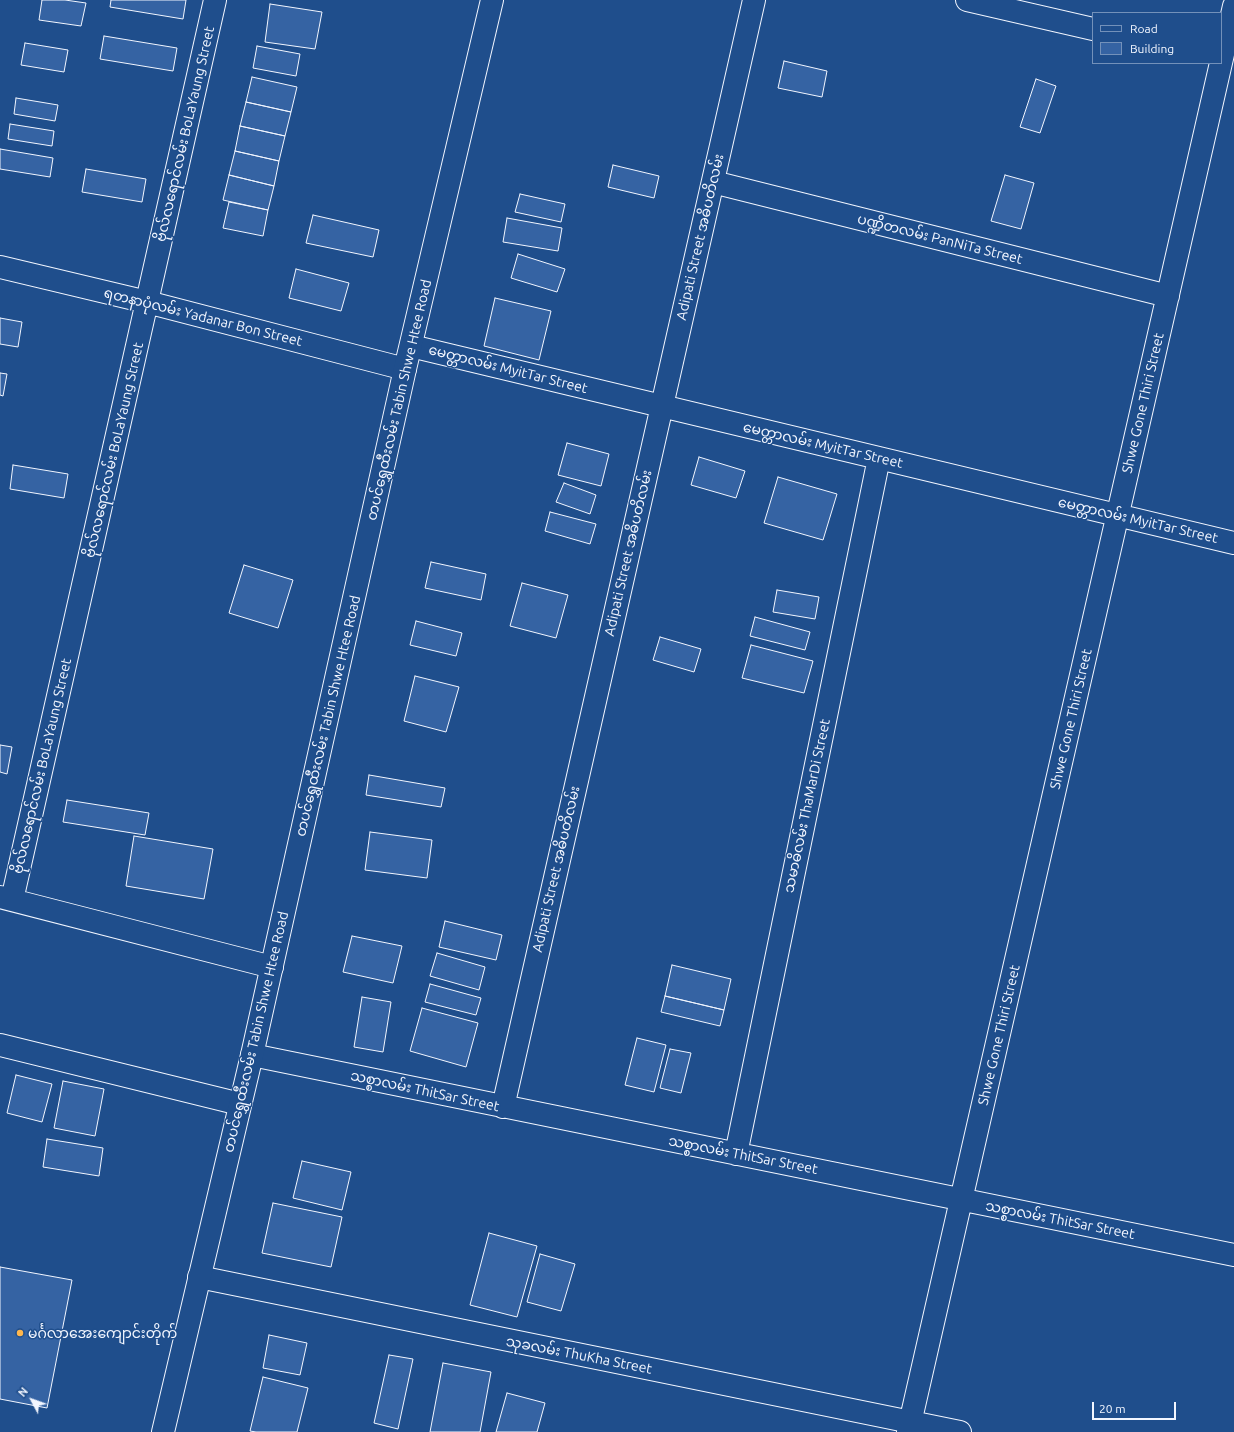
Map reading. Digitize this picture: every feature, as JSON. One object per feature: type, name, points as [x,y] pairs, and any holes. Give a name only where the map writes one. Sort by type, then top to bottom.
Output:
[{"type":"street","name":"ဗိုလ်လရောင်လမ်း BoLaYaung Street","points":[[6,898],[147,302],[215,0]]},
{"type":"street","name":"တပင်ရွှေထီးလမ်း Tabin Shwe Htee Road","points":[[163,1432],[252,1055],[405,369],[492,0]]},
{"type":"street","name":"Adipati Street အဓိပတိလမ်း","points":[[502,1107],[754,0]]},
{"type":"street","points":[[967,0],[1092,29]]},
{"type":"street","name":"Shwe Gone Thiri Street","points":[[909,1427],[1168,296],[1226,60],[1234,6]]},
{"type":"street","name":"ပဏ္ဍိတလမ်း PanNiTa Street","points":[[713,182],[1168,296]]},
{"type":"street","name":"ရတနာပုံလမ်း Yadanar Bon Street","points":[[0,267],[147,302],[405,369]]},
{"type":"street","name":"မေတ္တာလမ်း MyitTar Street","points":[[411,346],[1234,543]]},
{"type":"street","name":"သမာဓိလမ်း ThaMarDi Street","points":[[736,1154],[879,458]]},
{"type":"street","points":[[6,898],[272,966]]},
{"type":"street","points":[[0,1045],[240,1104]]},
{"type":"street","name":"သစ္စာလမ်း ThitSar Street","points":[[252,1055],[1234,1255]]},
{"type":"street","name":"သုခလမ်း ThuKha Street","points":[[199,1277],[909,1427],[960,1432]]},
{"type":"building","points":[[42,0],[65,0],[86,3],[81,26],[39,20]]},
{"type":"building","points":[[111,0],[186,0],[183,19],[110,7]]},
{"type":"building","points":[[270,4],[322,12],[315,49],[265,42]]},
{"type":"building","points":[[104,36],[177,48],[173,71],[100,59]]},
{"type":"building","points":[[25,43],[68,50],[64,72],[21,65]]},
{"type":"building","points":[[257,46],[300,54],[296,76],[253,68]]},
{"type":"building","points":[[784,61],[827,71],[822,97],[778,88]]},
{"type":"building","points":[[252,77],[297,87],[291,112],[246,102]]},
{"type":"building","points":[[1036,79],[1056,86],[1040,133],[1020,127]]},
{"type":"building","points":[[16,98],[58,105],[55,121],[14,114]]},
{"type":"building","points":[[246,102],[291,112],[285,136],[240,126]]},
{"type":"building","points":[[10,124],[54,131],[52,146],[8,139]]},
{"type":"building","points":[[240,126],[285,136],[279,161],[235,151]]},
{"type":"building","points":[[0,149],[53,158],[50,177],[0,169]]},
{"type":"building","points":[[235,151],[279,161],[274,186],[229,175]]},
{"type":"building","points":[[613,165],[659,176],[654,198],[608,187]]},
{"type":"building","points":[[86,169],[146,179],[142,202],[82,192]]},
{"type":"building","points":[[229,175],[274,186],[268,210],[223,200]]},
{"type":"building","points":[[1005,175],[1034,183],[1021,229],[991,221]]},
{"type":"building","points":[[520,194],[565,204],[561,222],[515,212]]},
{"type":"building","points":[[229,202],[268,210],[263,236],[223,228]]},
{"type":"building","points":[[313,215],[379,230],[373,257],[306,243]]},
{"type":"building","points":[[507,218],[562,228],[558,251],[503,242]]},
{"type":"building","points":[[518,254],[565,269],[557,292],[511,278]]},
{"type":"building","points":[[296,269],[349,283],[341,311],[289,298]]},
{"type":"building","points":[[495,298],[551,311],[539,360],[484,346]]},
{"type":"building","points":[[0,318],[22,322],[18,347],[0,344]]},
{"type":"building","points":[[0,373],[7,374],[3,396],[0,395]]},
{"type":"building","points":[[567,443],[609,454],[601,486],[558,475]]},
{"type":"building","points":[[699,457],[745,471],[736,498],[691,485]]},
{"type":"building","points":[[13,465],[68,474],[64,498],[10,489]]},
{"type":"building","points":[[778,477],[837,494],[823,540],[764,523]]},
{"type":"building","points":[[564,483],[596,495],[590,514],[556,502]]},
{"type":"building","points":[[550,512],[596,524],[590,544],[545,531]]},
{"type":"building","points":[[431,562],[486,574],[481,600],[425,588]]},
{"type":"building","points":[[244,565],[293,580],[278,628],[229,613]]},
{"type":"building","points":[[522,583],[568,595],[556,638],[510,626]]},
{"type":"building","points":[[777,590],[819,597],[815,619],[773,612]]},
{"type":"building","points":[[755,617],[810,632],[805,650],[750,636]]},
{"type":"building","points":[[416,621],[462,633],[456,656],[410,645]]},
{"type":"building","points":[[660,637],[701,649],[694,672],[653,660]]},
{"type":"building","points":[[751,645],[813,661],[804,693],[742,678]]},
{"type":"building","points":[[415,676],[459,687],[446,732],[404,721]]},
{"type":"building","points":[[0,745],[12,747],[7,774],[0,772]]},
{"type":"building","points":[[369,775],[445,788],[441,807],[366,795]]},
{"type":"building","points":[[67,800],[149,813],[145,835],[63,822]]},
{"type":"building","points":[[370,832],[432,840],[427,878],[365,870]]},
{"type":"building","points":[[134,836],[213,849],[204,899],[126,886]]},
{"type":"building","points":[[445,921],[502,935],[496,960],[439,947]]},
{"type":"building","points":[[352,936],[402,946],[393,983],[343,972]]},
{"type":"building","points":[[437,953],[485,967],[479,990],[430,976]]},
{"type":"building","points":[[672,965],[731,979],[724,1010],[665,996]]},
{"type":"building","points":[[430,984],[481,998],[476,1015],[425,1002]]},
{"type":"building","points":[[665,996],[724,1010],[720,1026],[661,1012]]},
{"type":"building","points":[[362,997],[391,1002],[383,1052],[354,1047]]},
{"type":"building","points":[[422,1008],[478,1023],[466,1067],[410,1051]]},
{"type":"building","points":[[637,1038],[666,1045],[654,1092],[625,1085]]},
{"type":"building","points":[[670,1049],[691,1053],[681,1093],[660,1088]]},
{"type":"building","points":[[16,1075],[52,1084],[42,1122],[7,1113]]},
{"type":"building","points":[[63,1081],[104,1089],[95,1136],[54,1128]]},
{"type":"building","points":[[47,1139],[103,1148],[99,1176],[43,1167]]},
{"type":"building","points":[[302,1161],[351,1172],[342,1210],[293,1198]]},
{"type":"building","points":[[273,1203],[342,1217],[331,1267],[262,1253]]},
{"type":"building","points":[[489,1233],[537,1246],[517,1317],[470,1305]]},
{"type":"building","points":[[540,1254],[575,1264],[561,1311],[527,1302]]},
{"type":"building","points":[[0,1267],[72,1280],[47,1408],[0,1399]]},
{"type":"building","points":[[269,1335],[307,1343],[300,1375],[263,1368]]},
{"type":"building","points":[[389,1355],[413,1359],[398,1429],[374,1423]]},
{"type":"building","points":[[443,1363],[491,1372],[480,1432],[430,1432]]},
{"type":"building","points":[[263,1377],[308,1388],[297,1432],[250,1431]]},
{"type":"building","points":[[507,1393],[545,1403],[537,1432],[496,1432]]},
{"type":"place","name":"မင်္ဂလာအေးကျောင်းတိုက်","points":[[20,1333]]}]
